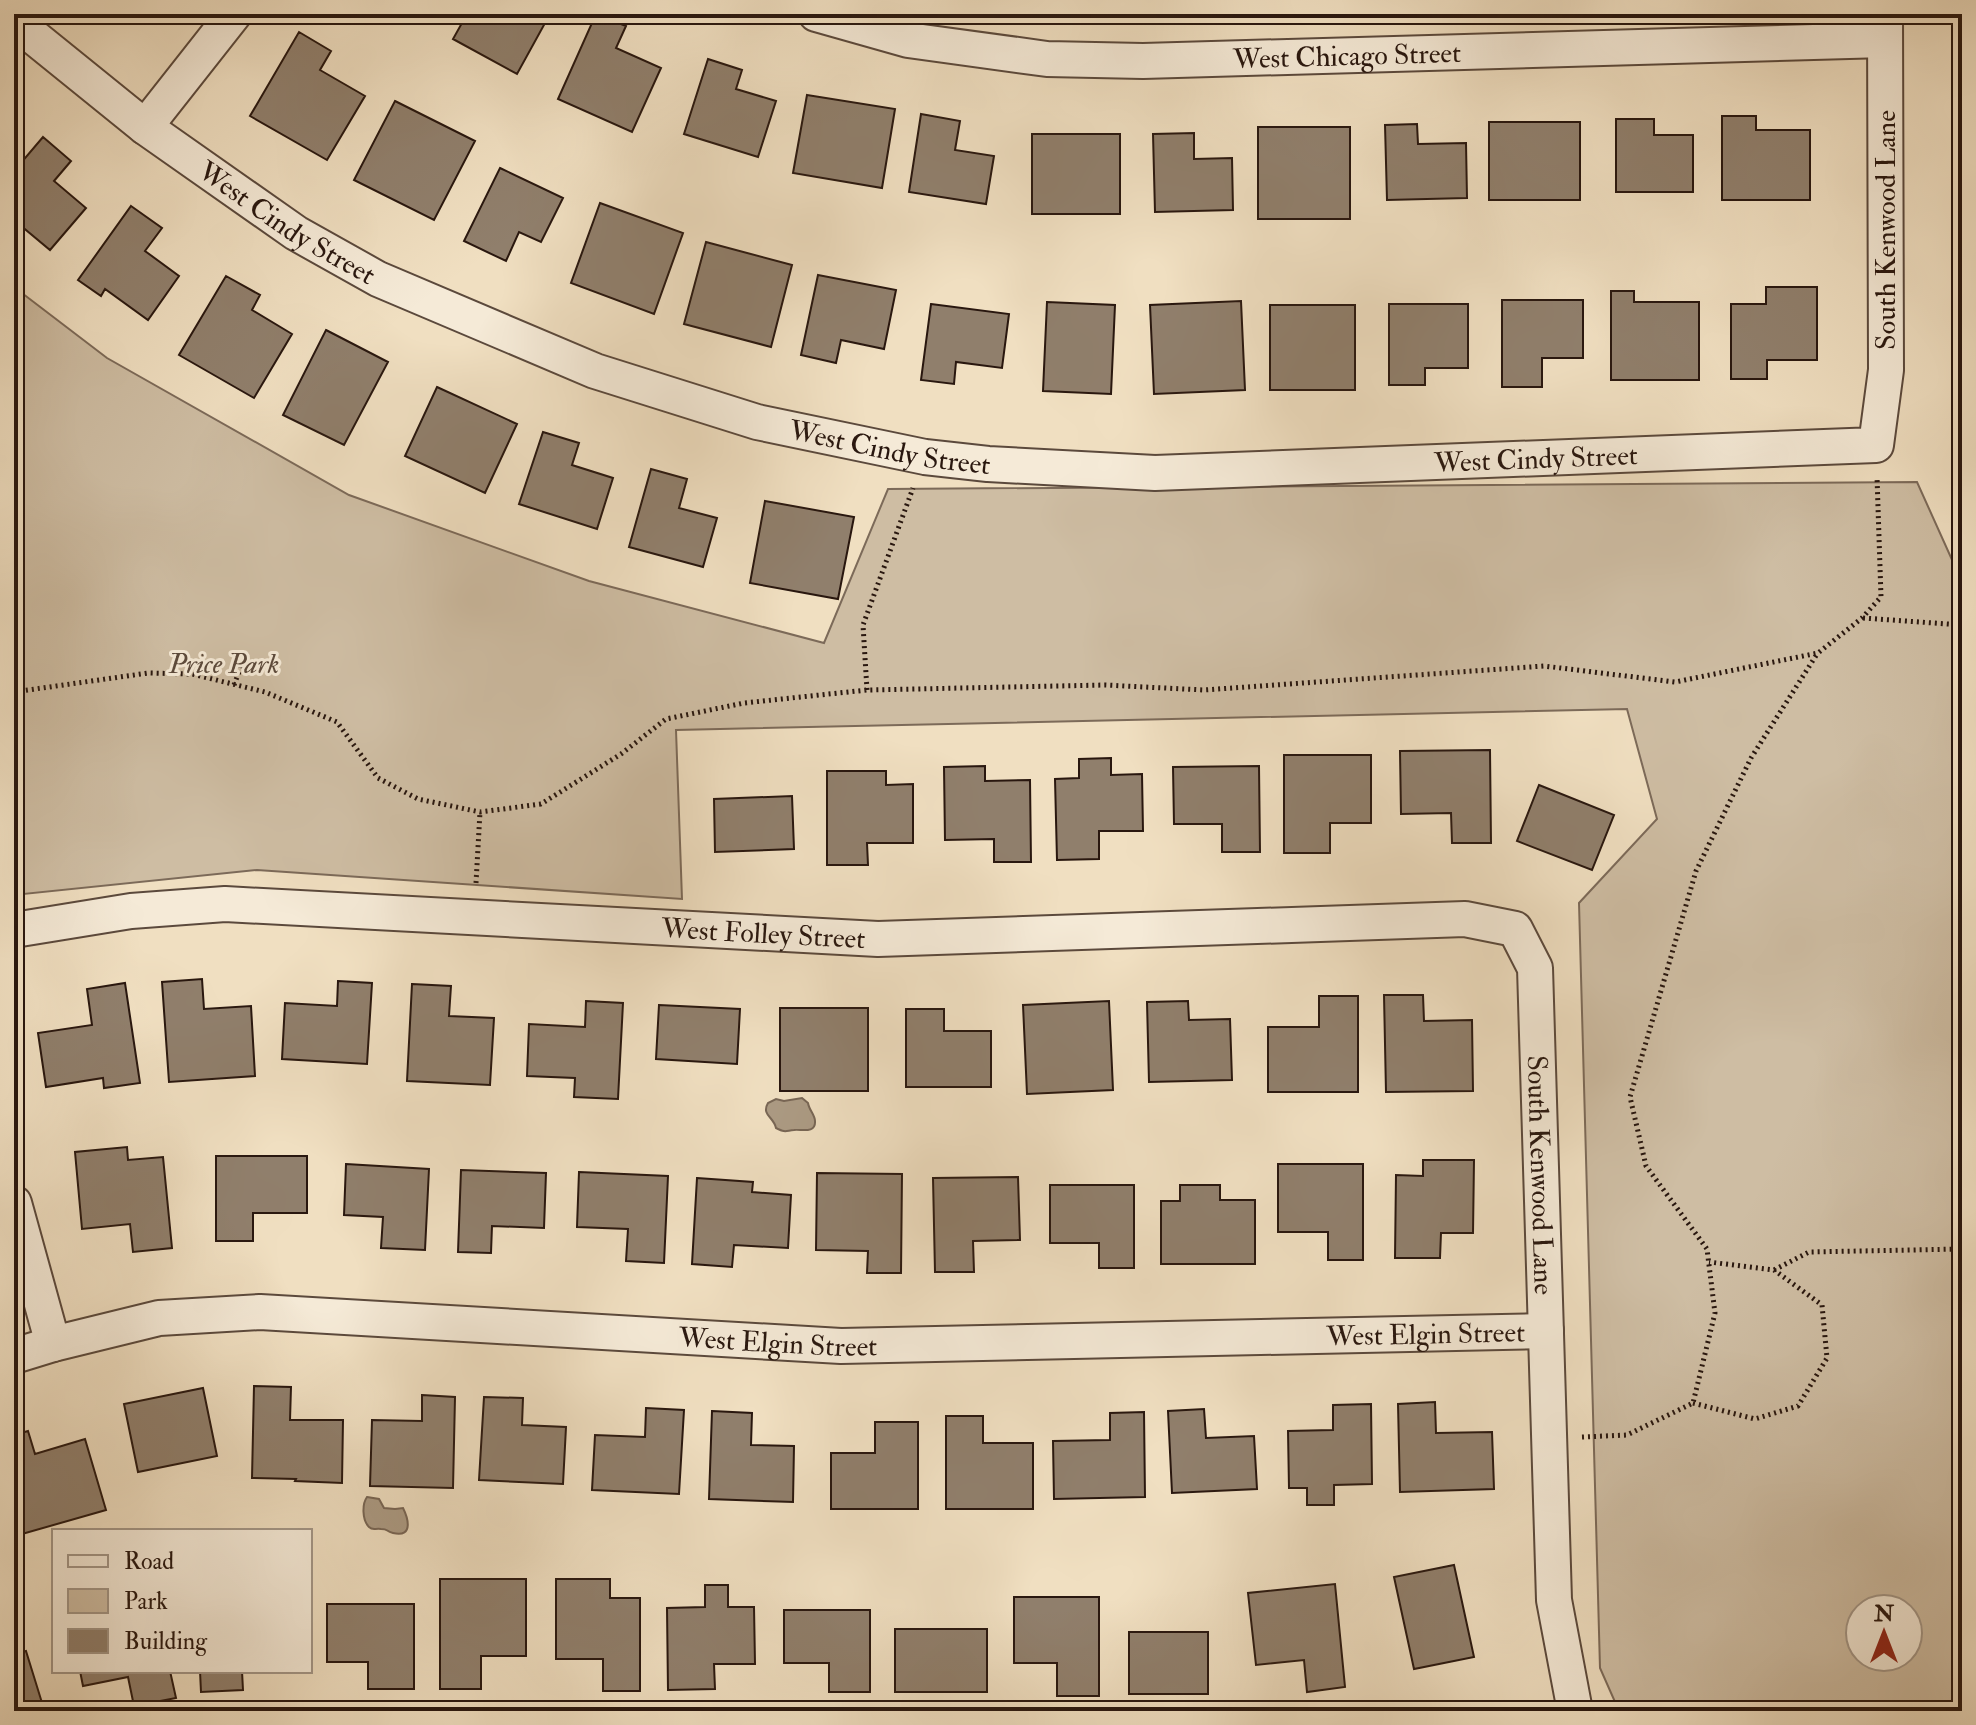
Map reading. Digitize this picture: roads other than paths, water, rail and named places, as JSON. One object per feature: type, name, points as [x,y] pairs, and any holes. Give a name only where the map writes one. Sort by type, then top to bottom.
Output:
[{"type":"street","points":[[145,127],[234,14]]},
{"type":"street","name":"West Chicago Street","points":[[816,14],[908,40],[1061,60],[1143,61],[1885,27]]},
{"type":"street","name":"West Cindy Street","points":[[14,21],[145,127],[296,233],[378,279],[595,371],[757,422],[925,457],[988,464],[1155,473],[1876,445]]},
{"type":"street","name":"South Kenwood Lane","points":[[1876,445],[1886,370],[1885,27]]},
{"type":"street","name":"West Folley Street","points":[[14,930],[131,911],[225,904],[878,939],[1465,919],[1515,929]]},
{"type":"street","name":"South Kenwood Lane","points":[[1515,929],[1535,968],[1554,1600],[1565,1709]]},
{"type":"street","points":[[14,1203],[53,1344]]},
{"type":"street","name":"West Elgin Street","points":[[14,1356],[159,1318],[260,1312],[841,1346],[1546,1331]]},
{"type":"park label","name":"Price Park","points":[[224,663]]}]
